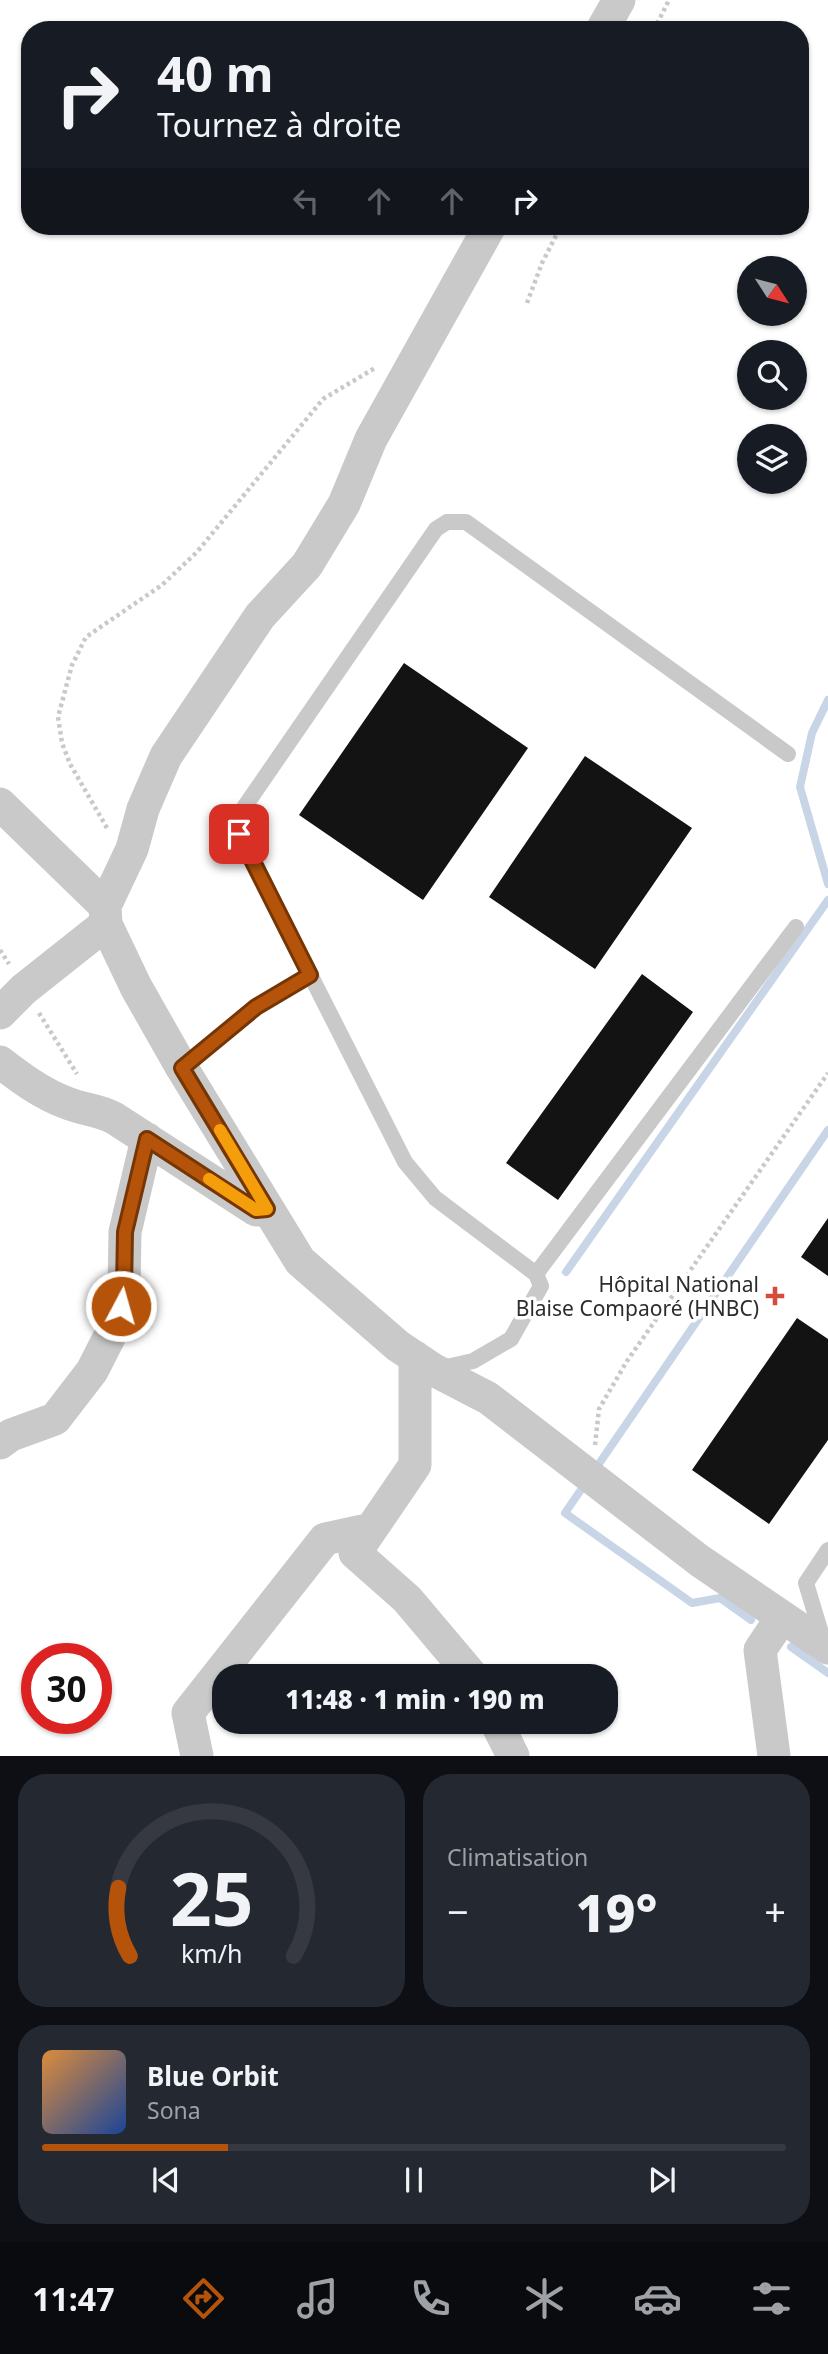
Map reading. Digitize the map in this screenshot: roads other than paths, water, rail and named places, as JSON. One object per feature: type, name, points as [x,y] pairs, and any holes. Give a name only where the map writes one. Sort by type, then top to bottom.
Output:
[{"type":"street","points":[[607,21],[619,0]]},
{"type":"street","points":[[0,1013],[105,915],[138,834],[143,808],[166,756],[260,616],[307,565],[344,504],[371,439],[485,235]]},
{"type":"street","points":[[0,804],[105,915],[136,987],[182,1068],[300,1261],[424,1363],[488,1398],[701,1561],[782,1617],[825,1640]]},
{"type":"street","points":[[0,1062],[33,1087],[68,1104],[94,1108],[256,1210],[267,1209]]},
{"type":"street","points":[[0,1443],[11,1435],[55,1419],[92,1371],[117,1322],[124,1290],[125,1232],[147,1139]]},
{"type":"street","points":[[424,1363],[415,1465],[355,1553],[407,1599],[462,1664]]},
{"type":"street","points":[[197,1755],[188,1713],[325,1539],[371,1528]]},
{"type":"street","points":[[774,1755],[760,1650],[782,1617]]},
{"type":"street","points":[[502,1734],[513,1755]]},
{"type":"lane","points":[[424,1363],[473,1360],[512,1339],[541,1286],[536,1274],[435,1198],[405,1162],[239,834],[238,823],[243,808],[436,528],[447,522],[466,522],[788,754]]},
{"type":"lane","points":[[536,1274],[796,927]]},
{"type":"lane","points":[[182,1068],[256,1007],[310,975]]},
{"type":"lane","points":[[825,1640],[806,1583],[828,1550]]},
{"type":"waterway","points":[[828,700],[812,733],[800,787],[828,884]]},
{"type":"waterway","points":[[566,1272],[828,900]]},
{"type":"waterway","points":[[594,1471],[828,1130]]},
{"type":"waterway","points":[[587,1481],[565,1513],[692,1603],[720,1598],[751,1620]]},
{"type":"waterway","points":[[791,1647],[828,1673]]},
{"type":"place","name":"Hôpital National Blaise Compaoré (HNBC)","points":[[775,1296]]}]
